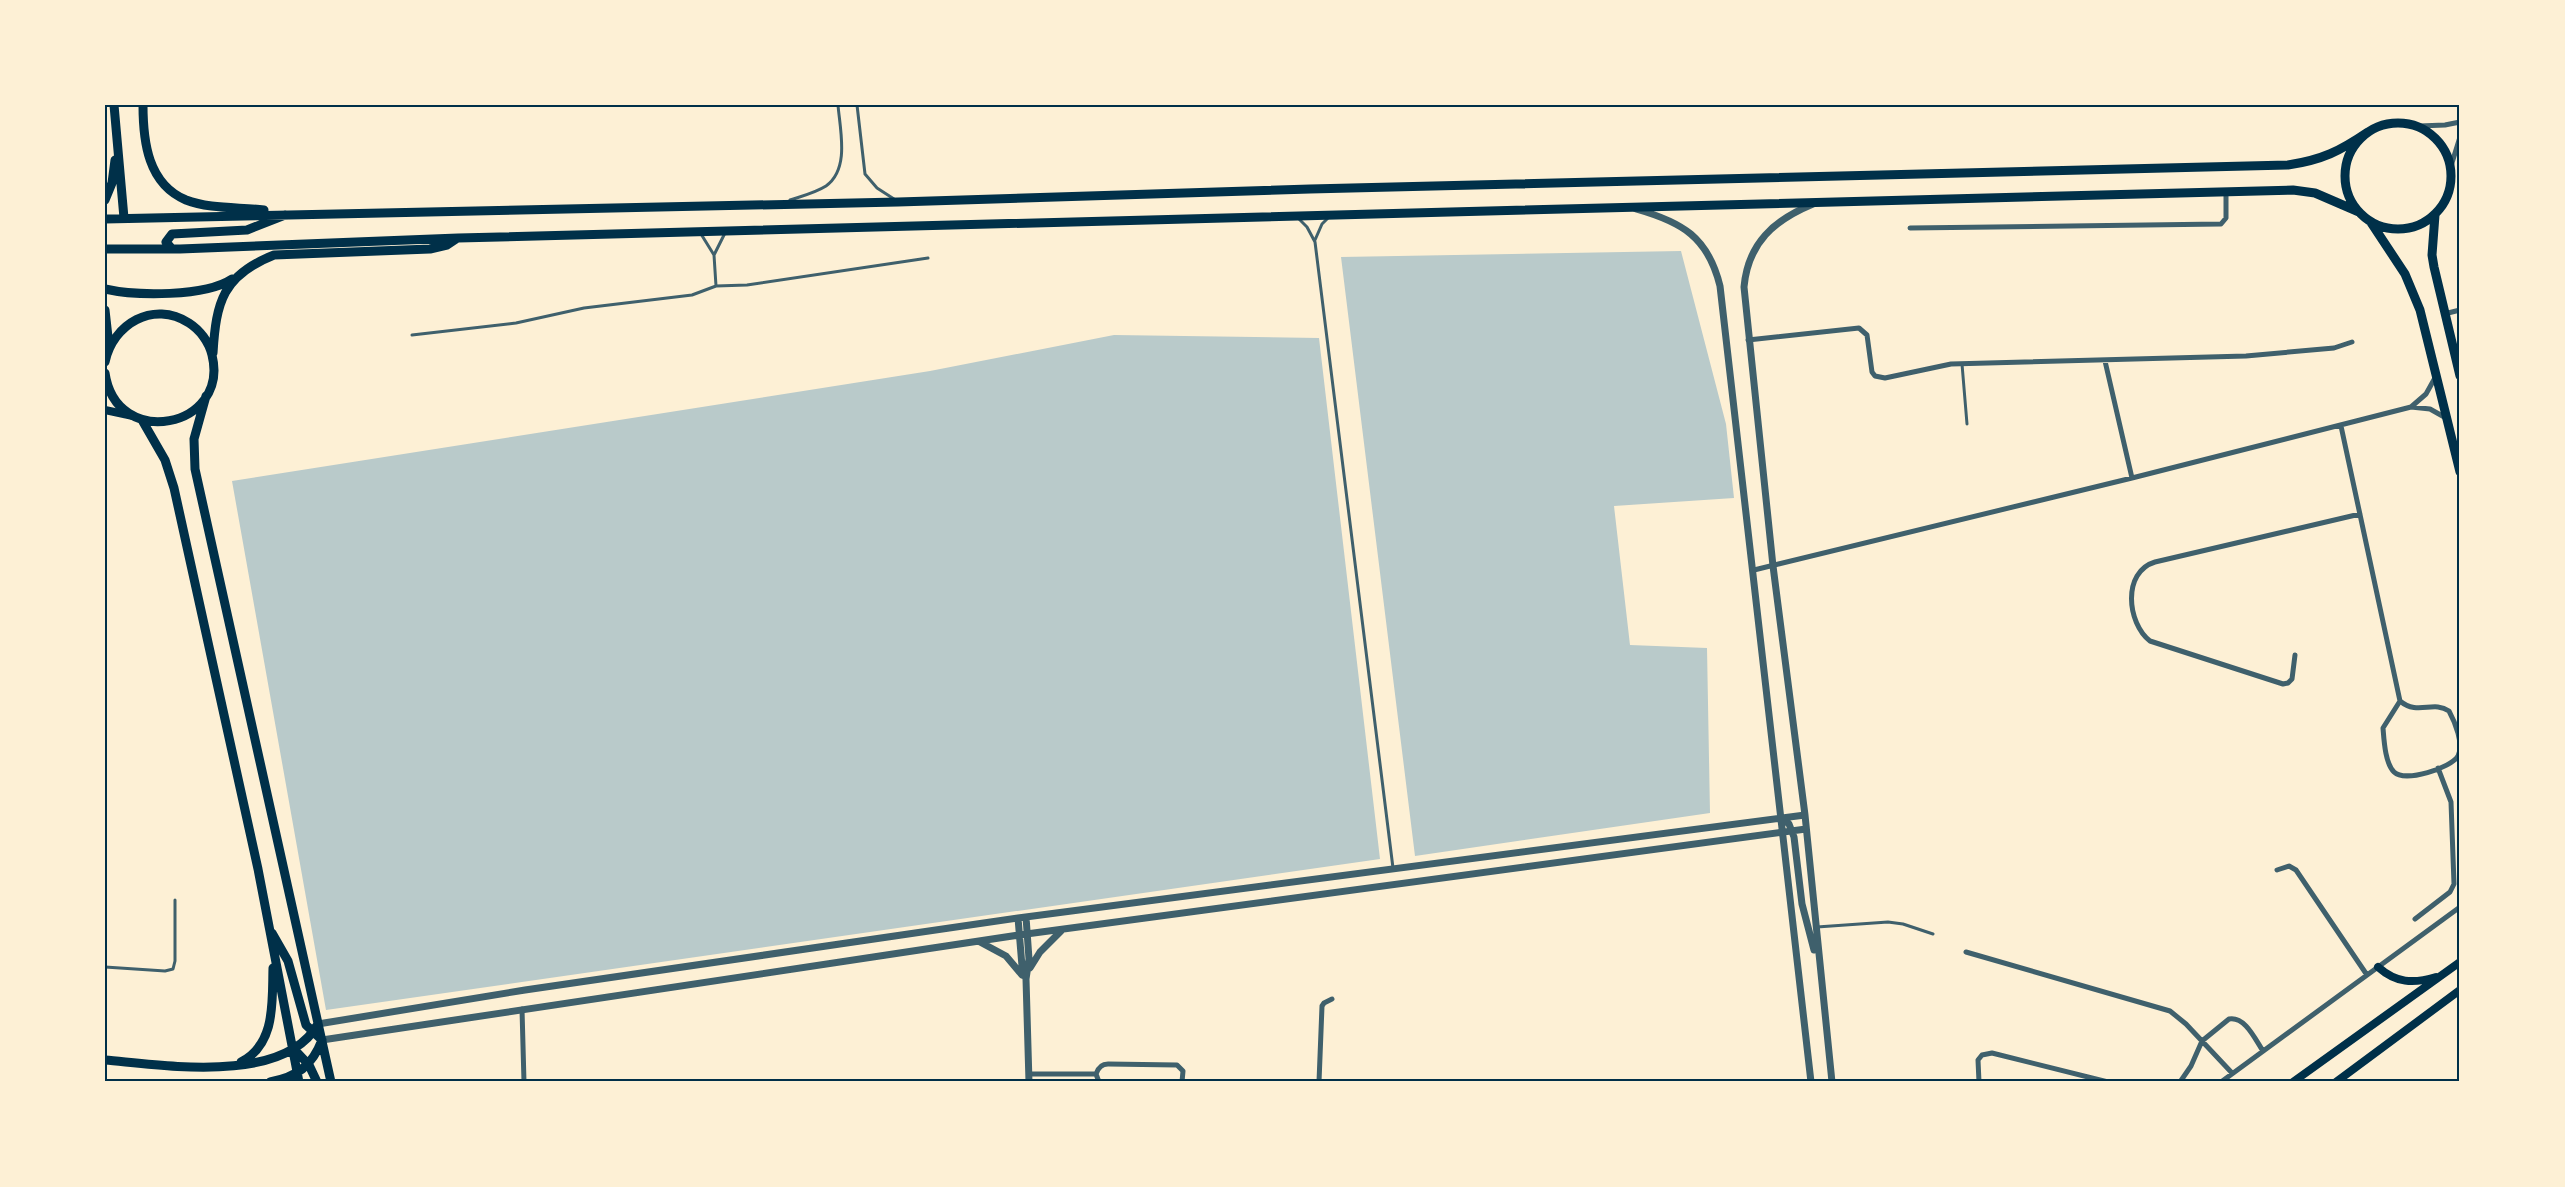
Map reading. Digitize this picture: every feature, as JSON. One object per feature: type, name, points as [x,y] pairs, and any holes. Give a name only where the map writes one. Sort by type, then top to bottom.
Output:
[{"type":"main road","points":[[114,105],[124,218]]},
{"type":"main road","points":[[143,105],[149,160],[159,180],[172,191],[186,200],[196,202],[287,214]]},
{"type":"main road","points":[[105,219],[898,202],[1301,189],[2288,165],[2326,157],[2384,124],[2402,122],[2419,126],[2434,136],[2445,150],[2451,166],[2451,184],[2446,201],[2435,214],[2421,224],[2404,229],[2386,228],[2370,221],[2359,212],[2314,193],[2292,190],[458,238],[172,249],[105,249]]},
{"type":"main road","points":[[2359,212],[2347,188],[2345,179],[2347,161],[2355,145],[2368,132]]},
{"type":"main road","points":[[105,200],[111,183],[117,146]]},
{"type":"main road","points":[[172,249],[166,242],[172,234],[247,231],[287,214]]},
{"type":"main road","points":[[2435,214],[2432,255],[2436,283],[2460,376]]},
{"type":"main road","points":[[2370,221],[2391,251],[2413,292],[2460,472]]},
{"type":"main road","points":[[105,290],[188,292],[217,287],[255,263],[274,255],[430,249],[447,245],[458,238]]},
{"type":"main road","points":[[236,277],[226,291],[217,317],[213,378],[194,439],[195,470],[331,1082]]},
{"type":"main road","points":[[105,310],[107,354]]},
{"type":"main road","points":[[107,354],[122,329],[130,322],[150,315],[171,315],[199,331],[210,348],[213,359]]},
{"type":"main road","points":[[105,373],[113,397],[137,418],[165,460],[174,488],[270,929],[298,1078]]},
{"type":"main road","points":[[105,410],[163,422],[183,417],[200,405],[206,396]]},
{"type":"main road","points":[[270,929],[286,955],[302,1016],[313,1034],[322,1040]]},
{"type":"main road","points":[[233,1066],[249,1058],[266,1038],[271,1010],[274,951]]},
{"type":"main road","points":[[2293,1082],[2460,963]]},
{"type":"main road","points":[[2378,968],[2393,978],[2403,981],[2415,982],[2442,975]]},
{"type":"main road","points":[[2336,1082],[2460,990]]},
{"type":"main road","points":[[105,1060],[202,1068],[233,1066],[272,1059],[313,1034],[318,1024]]},
{"type":"main road","points":[[270,1082],[298,1078],[309,1065],[322,1040]]},
{"type":"main road","points":[[292,1048],[309,1065],[317,1082]]},
{"type":"street","points":[[2419,126],[2460,122]]},
{"type":"street","points":[[2451,166],[2460,137]]},
{"type":"street","points":[[1910,228],[2221,224],[2226,218],[2226,191]]},
{"type":"street","points":[[1816,202],[1779,221],[1756,247],[1748,263],[1744,287],[1773,566],[1805,815],[1832,1082]]},
{"type":"street","points":[[1630,208],[1661,216],[1682,226],[1696,237],[1716,268],[1720,286],[1811,1082]]},
{"type":"street","points":[[2444,314],[2460,310]]},
{"type":"street","points":[[1748,340],[1855,328],[1864,331],[1867,335],[1872,372],[1880,378],[1931,367],[1962,364],[2257,355],[2334,348],[2352,342]]},
{"type":"street","points":[[2105,361],[2132,478]]},
{"type":"street","points":[[2411,407],[2426,394],[2436,376]]},
{"type":"street","points":[[1754,570],[2411,407],[2430,409],[2446,418]]},
{"type":"street","points":[[2341,426],[2400,701],[2396,710],[2384,723],[2389,765],[2398,775],[2406,777],[2451,763],[2459,753],[2459,739],[2449,711],[2441,707],[2411,708],[2400,701]]},
{"type":"street","points":[[2295,655],[2292,679],[2288,684],[2283,684],[2150,641],[2144,636],[2135,619],[2132,589],[2134,577],[2141,568],[2155,562],[2360,514]]},
{"type":"street","points":[[2415,920],[2450,892],[2454,884],[2451,802],[2438,768]]},
{"type":"street","points":[[318,1024],[525,990],[1022,918],[1805,815]]},
{"type":"street","points":[[1781,817],[1792,831],[1802,904],[1820,967]]},
{"type":"street","points":[[322,1040],[1019,935],[1806,829]]},
{"type":"street","points":[[2277,870],[2289,866],[2296,870],[2367,975]]},
{"type":"street","points":[[2221,1082],[2460,907]]},
{"type":"street","points":[[1022,918],[1028,934],[1029,964],[1026,979]]},
{"type":"street","points":[[1022,918],[1019,935],[1026,979],[1029,1082]]},
{"type":"street","points":[[1026,979],[1040,952],[1062,930]]},
{"type":"street","points":[[978,941],[1006,956],[1026,979]]},
{"type":"street","points":[[1966,952],[2170,1011],[2232,1073]]},
{"type":"street","points":[[1319,1082],[1322,1006],[1323,1003],[1332,999]]},
{"type":"street","points":[[522,1009],[524,1082]]},
{"type":"street","points":[[2180,1082],[2191,1066],[2202,1041],[2225,1022],[2234,1018],[2242,1022],[2263,1051]]},
{"type":"street","points":[[1979,1082],[1978,1060],[1982,1055],[1992,1053],[2108,1082]]},
{"type":"street","points":[[1096,1074],[1105,1064],[1173,1064],[1183,1071],[1182,1082]]},
{"type":"street","points":[[1029,1074],[1096,1074]]},
{"type":"street","points":[[1096,1074],[1099,1082]]},
{"type":"lane","points":[[781,204],[826,185],[838,171],[841,153],[838,105]]},
{"type":"lane","points":[[857,105],[865,174],[877,188],[898,202]]},
{"type":"lane","points":[[1315,242],[1322,224],[1333,215]]},
{"type":"lane","points":[[1295,216],[1307,227],[1315,242],[1393,870]]},
{"type":"lane","points":[[714,255],[726,231]]},
{"type":"lane","points":[[699,232],[714,255],[716,286]]},
{"type":"lane","points":[[412,335],[516,323],[584,309],[692,295],[716,286],[747,285],[928,258]]},
{"type":"lane","points":[[1962,364],[1967,424]]},
{"type":"lane","points":[[105,967],[165,971],[173,969],[175,900]]},
{"type":"lane","points":[[1815,927],[1888,922],[1903,924],[1933,934]]},
{"type":"shaded area","points":[[1681,251],[1726,424],[1734,498],[1614,506],[1630,645],[1707,648],[1710,813],[1415,856],[1341,257]]},
{"type":"shaded area","points":[[1114,335],[1319,338],[1380,859],[326,1010],[232,481],[930,371]]}]
